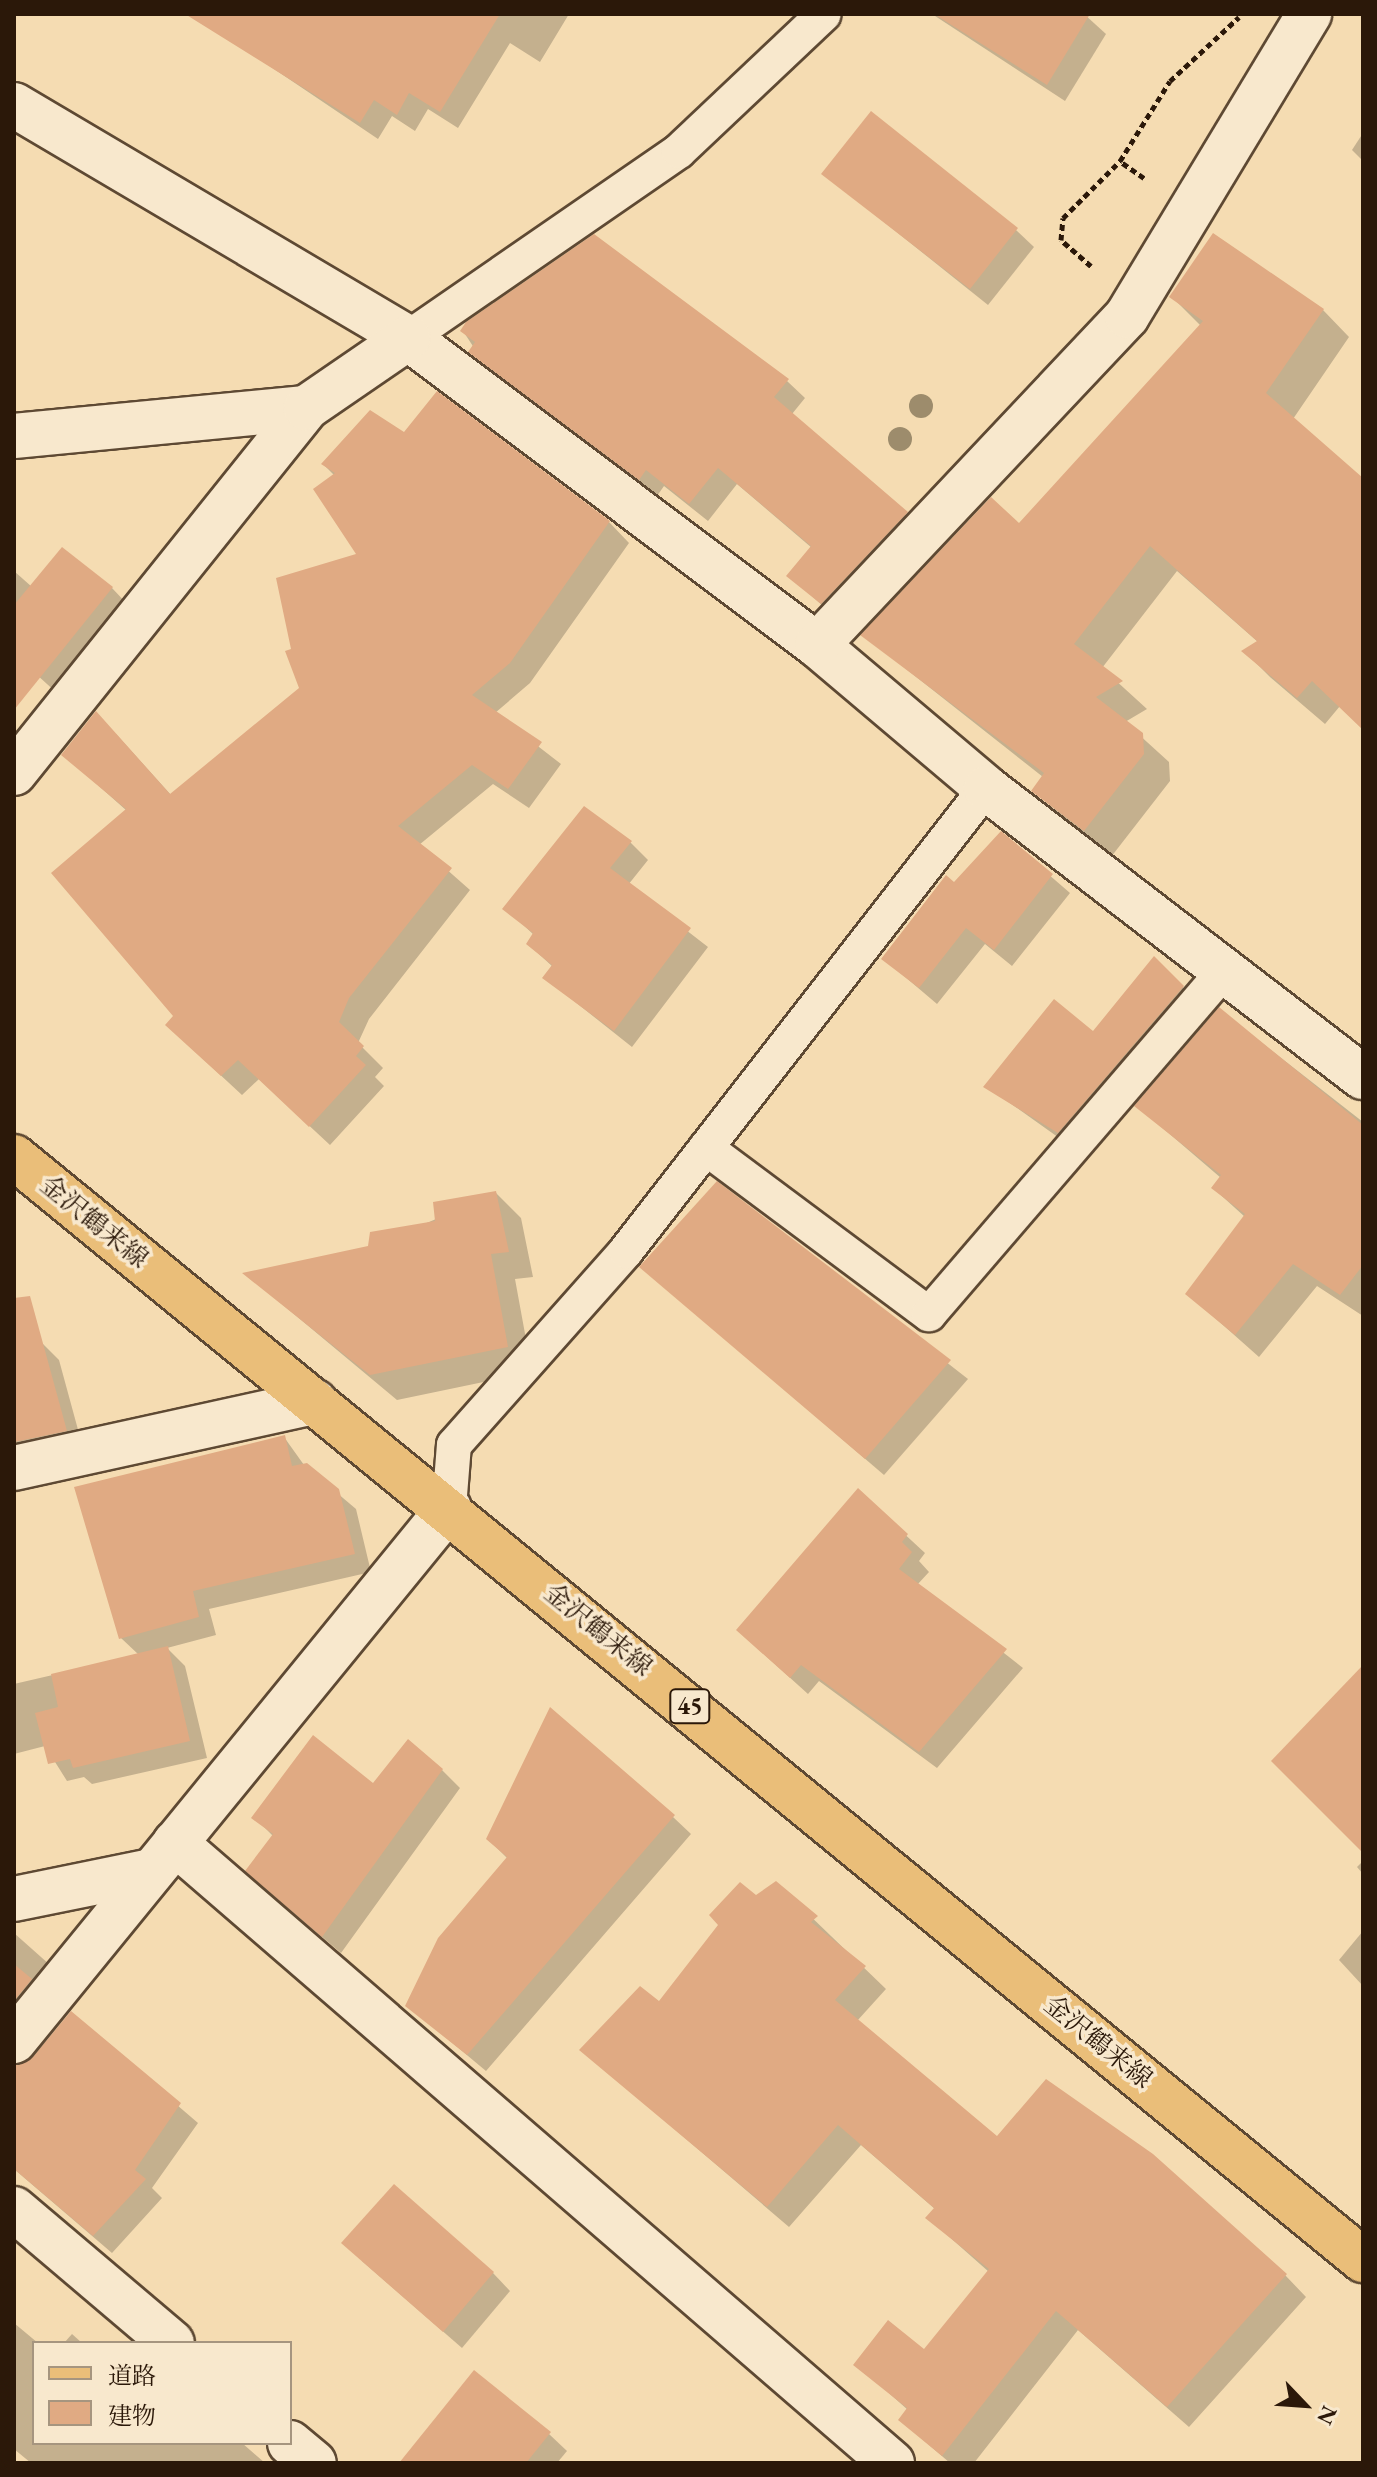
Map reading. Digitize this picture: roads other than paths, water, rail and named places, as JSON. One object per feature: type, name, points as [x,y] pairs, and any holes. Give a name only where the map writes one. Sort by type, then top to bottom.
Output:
[{"type":"main road","name":"金沢鶴来線","points":[[14,1157],[449,1508],[1363,2260]]},
{"type":"street","points":[[817,645],[1135,302],[1309,14]]},
{"type":"street","points":[[14,105],[408,338],[817,645],[986,788],[1363,1077]]},
{"type":"street","points":[[14,773],[306,408],[408,338]]},
{"type":"street","points":[[14,436],[306,408]]},
{"type":"street","points":[[14,1468],[315,1402]]},
{"type":"street","points":[[14,2041],[449,1508]]},
{"type":"street","points":[[14,1899],[164,1857]]},
{"type":"street","points":[[164,1857],[892,2463]]},
{"type":"street","points":[[14,2209],[170,2341]]},
{"type":"street","points":[[292,2445],[314,2463]]},
{"type":"lane","points":[[408,338],[679,151],[824,14]]},
{"type":"lane","points":[[449,1508],[454,1445],[626,1251],[986,788]]},
{"type":"lane","points":[[706,1148],[929,1314],[1224,971]]}]
